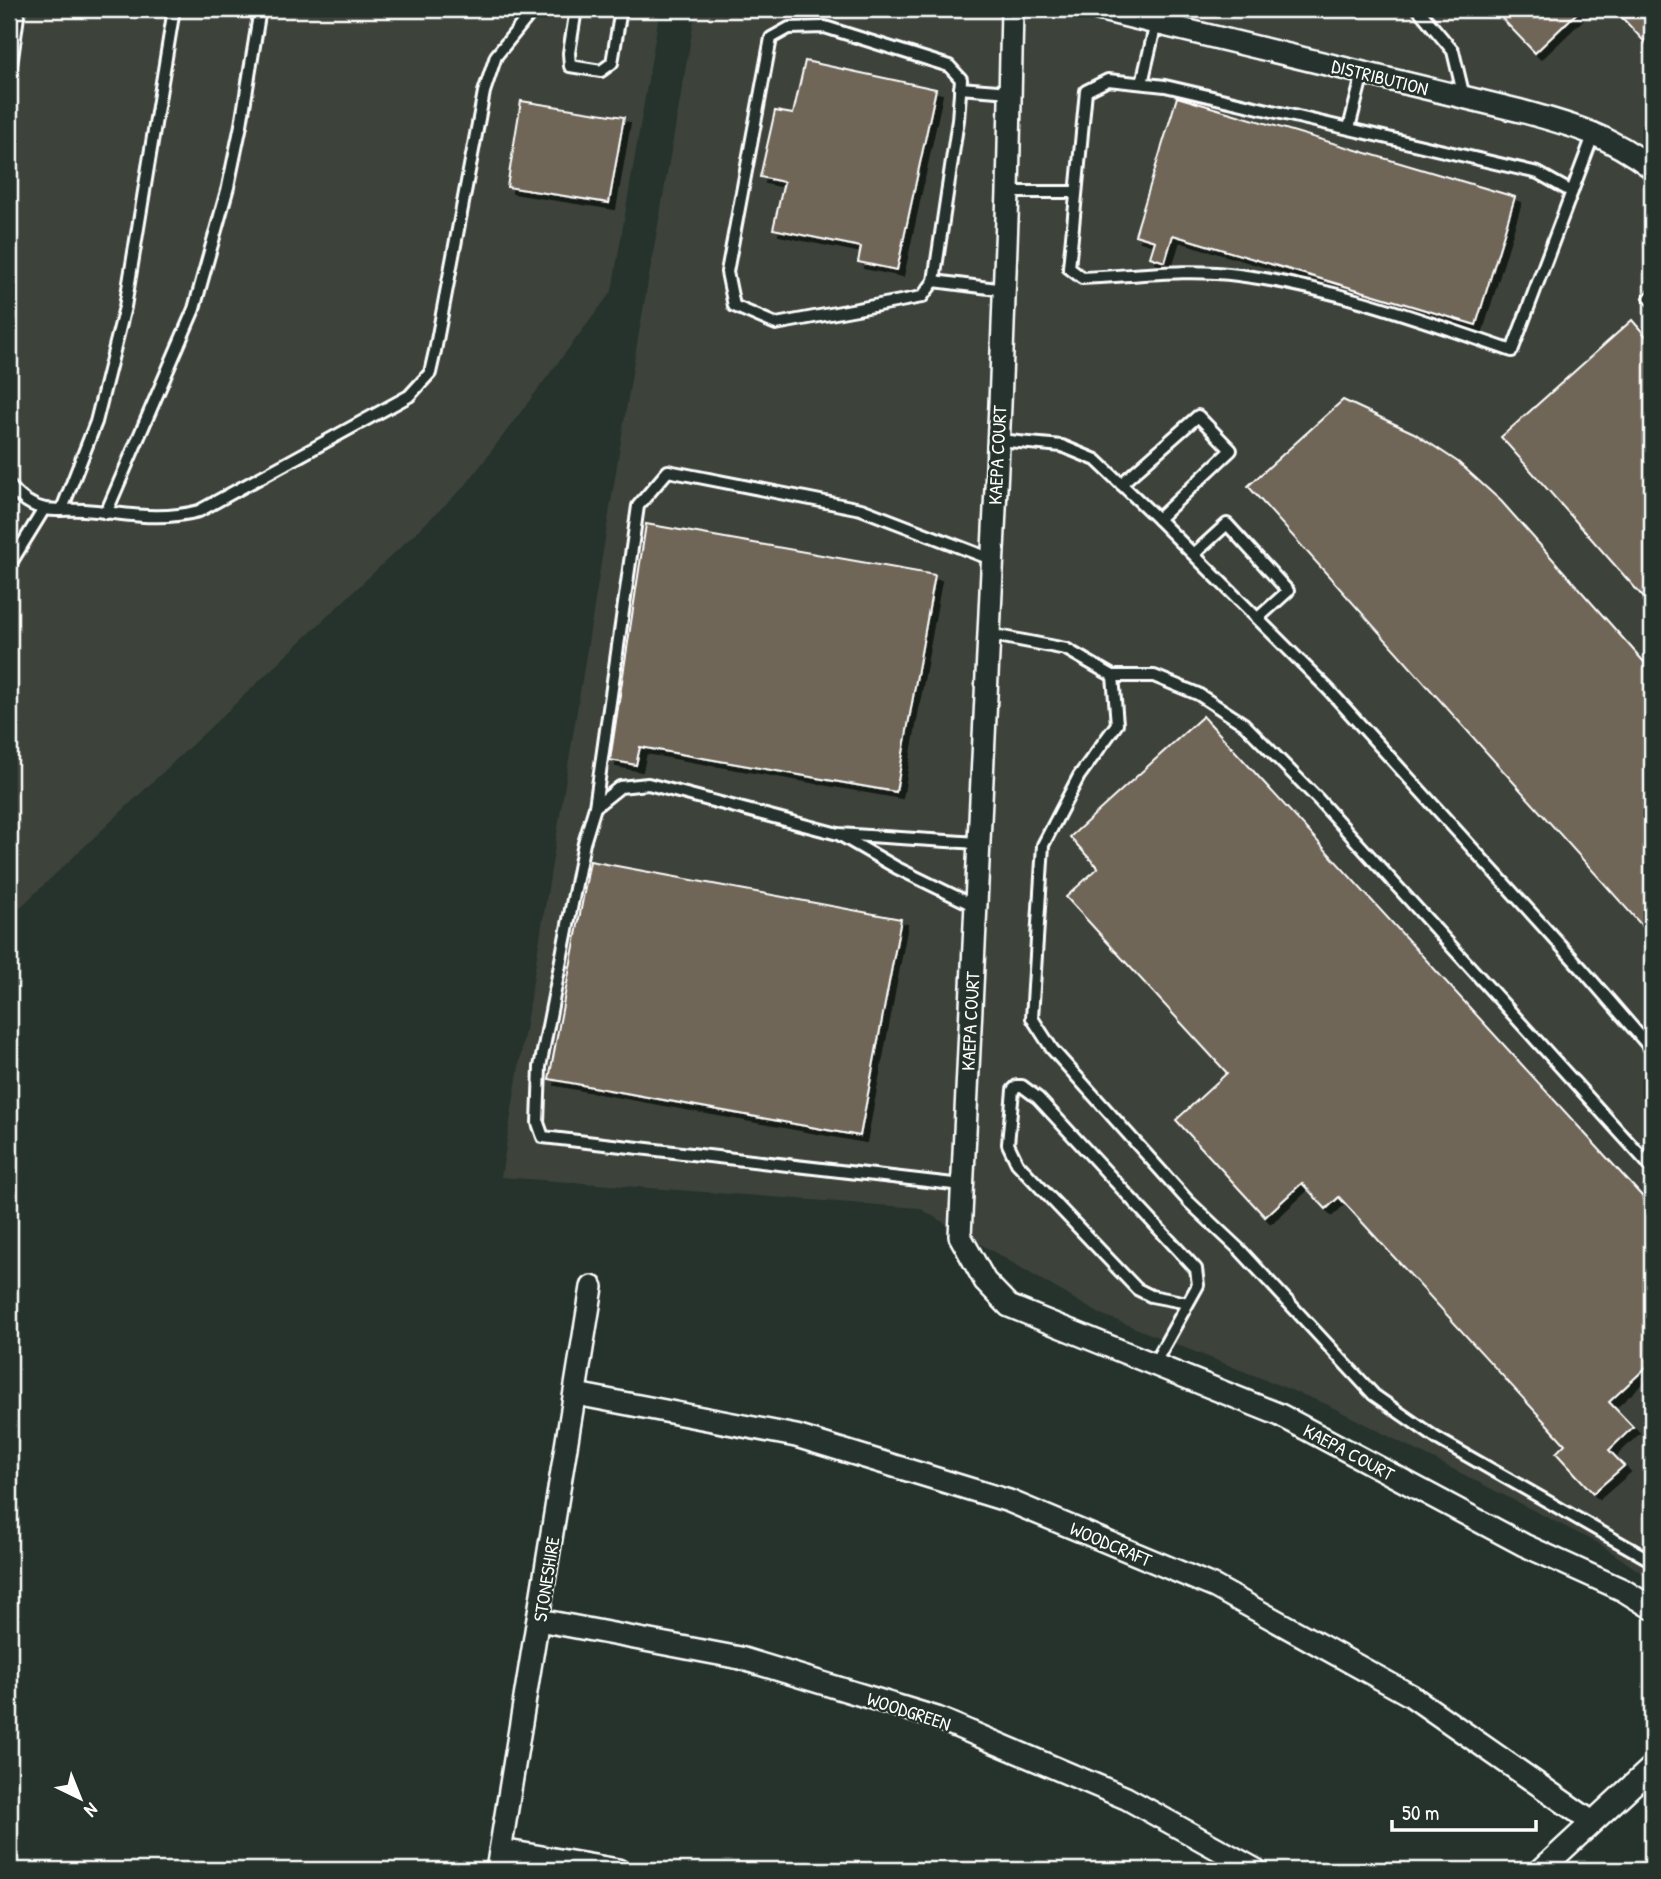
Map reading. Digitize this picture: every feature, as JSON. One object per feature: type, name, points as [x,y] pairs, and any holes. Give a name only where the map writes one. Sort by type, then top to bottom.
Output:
[{"type":"street","name":"KAEPA COURT","points":[[1012,9],[1005,290],[960,1236],[985,1281],[1009,1306],[1280,1415],[1524,1545],[1613,1585],[1652,1608]]},
{"type":"street","name":"DISTRIBUTION","points":[[1098,9],[1521,111],[1594,134],[1628,150],[1652,169]]},
{"type":"street","name":"STONESHIRE","points":[[499,1860],[592,1287]]},
{"type":"street","name":"WOODCRAFT","points":[[576,1394],[796,1436],[1009,1501],[1125,1549],[1215,1587],[1410,1695],[1592,1822]]},
{"type":"street","name":"WOODGREEN","points":[[539,1619],[740,1658],[937,1718],[1126,1798],[1256,1870]]},
{"type":"street","points":[[1541,1870],[1652,1767]]},
{"type":"street","points":[[499,1860],[618,1870]]},
{"type":"lane","points":[[9,79],[19,9]]},
{"type":"lane","points":[[62,509],[96,422],[125,307],[174,9]]},
{"type":"lane","points":[[106,513],[194,309],[228,187],[242,125],[260,9]]},
{"type":"lane","points":[[9,485],[20,497],[44,509],[175,517],[199,510],[410,396],[430,373],[484,92],[496,56],[534,9]]},
{"type":"lane","points":[[576,9],[569,53],[570,66],[601,71],[612,63],[621,9]]},
{"type":"lane","points":[[1418,9],[1453,51],[1464,97]]},
{"type":"lane","points":[[1142,83],[1156,23]]},
{"type":"lane","points":[[825,27],[949,66],[961,79],[934,281],[922,297],[776,324],[734,306],[727,272],[771,38],[789,28],[825,27]]},
{"type":"lane","points":[[1349,128],[1363,73]]},
{"type":"lane","points":[[1572,192],[1538,173],[1166,86],[1108,80],[1086,91],[1069,268],[1082,278],[1208,273],[1256,278],[1362,301],[1512,351],[1594,134]]},
{"type":"lane","points":[[960,88],[1010,92]]},
{"type":"lane","points":[[1008,192],[1076,192]]},
{"type":"lane","points":[[934,281],[1005,290]]},
{"type":"lane","points":[[1121,484],[1198,416],[1231,450],[1158,519]]},
{"type":"lane","points":[[998,440],[1062,446],[1096,460],[1328,689],[1652,1050]]},
{"type":"lane","points":[[962,1185],[543,1137],[538,1123],[540,1067],[584,843],[595,807],[638,506],[668,471],[860,509],[991,559]]},
{"type":"lane","points":[[9,566],[44,509]]},
{"type":"lane","points":[[1194,554],[1227,524],[1288,591],[1258,618]]},
{"type":"lane","points":[[988,635],[1066,649],[1113,676],[1154,676],[1198,694],[1244,724],[1318,799],[1652,1168]]},
{"type":"lane","points":[[1113,676],[1116,724],[1079,776],[1043,845],[1032,1018],[1052,1049],[1189,1202],[1241,1251],[1374,1395],[1436,1438],[1652,1561]]},
{"type":"lane","points":[[595,807],[620,787],[648,785],[838,834],[978,844]]},
{"type":"lane","points":[[838,834],[897,868],[975,906]]},
{"type":"lane","points":[[1154,1364],[1188,1303],[1198,1285],[1196,1269],[1188,1257],[1038,1098],[1022,1086],[1017,1086],[1013,1090],[1008,1144],[1017,1163],[1137,1289],[1151,1296],[1188,1303]]},
{"type":"shaded area","points":[[9,9],[660,9],[612,291],[465,486],[9,918]]},
{"type":"shaded area","points":[[696,9],[1652,9],[1652,1580],[1601,1545],[1326,1404],[1098,1313],[919,1208],[501,1177],[633,367]]},
{"type":"building","points":[[1493,9],[1581,9],[1535,53]]},
{"type":"building","points":[[1614,9],[1652,9],[1652,50]]},
{"type":"building","points":[[805,61],[936,89],[897,270],[858,262],[861,247],[773,229],[784,182],[760,177],[775,111],[793,114]]},
{"type":"building","points":[[1177,97],[1515,197],[1476,325],[1173,235],[1165,262],[1150,257],[1155,241],[1135,235]]},
{"type":"building","points":[[521,101],[624,117],[609,203],[507,187]]},
{"type":"building","points":[[1632,320],[1652,343],[1652,607],[1501,437]]},
{"type":"building","points":[[1343,400],[1414,433],[1458,462],[1501,501],[1652,671],[1652,937],[1248,486]]},
{"type":"building","points":[[646,524],[935,575],[896,792],[640,747],[636,765],[610,760]]},
{"type":"building","points":[[1203,716],[1652,1207],[1652,1362],[1609,1402],[1633,1427],[1609,1450],[1624,1466],[1593,1493],[1556,1453],[1565,1444],[1339,1197],[1326,1209],[1302,1183],[1265,1217],[1176,1120],[1227,1073],[1066,897],[1098,868],[1070,837]]},
{"type":"building","points":[[590,861],[901,919],[860,1136],[549,1079]]}]
